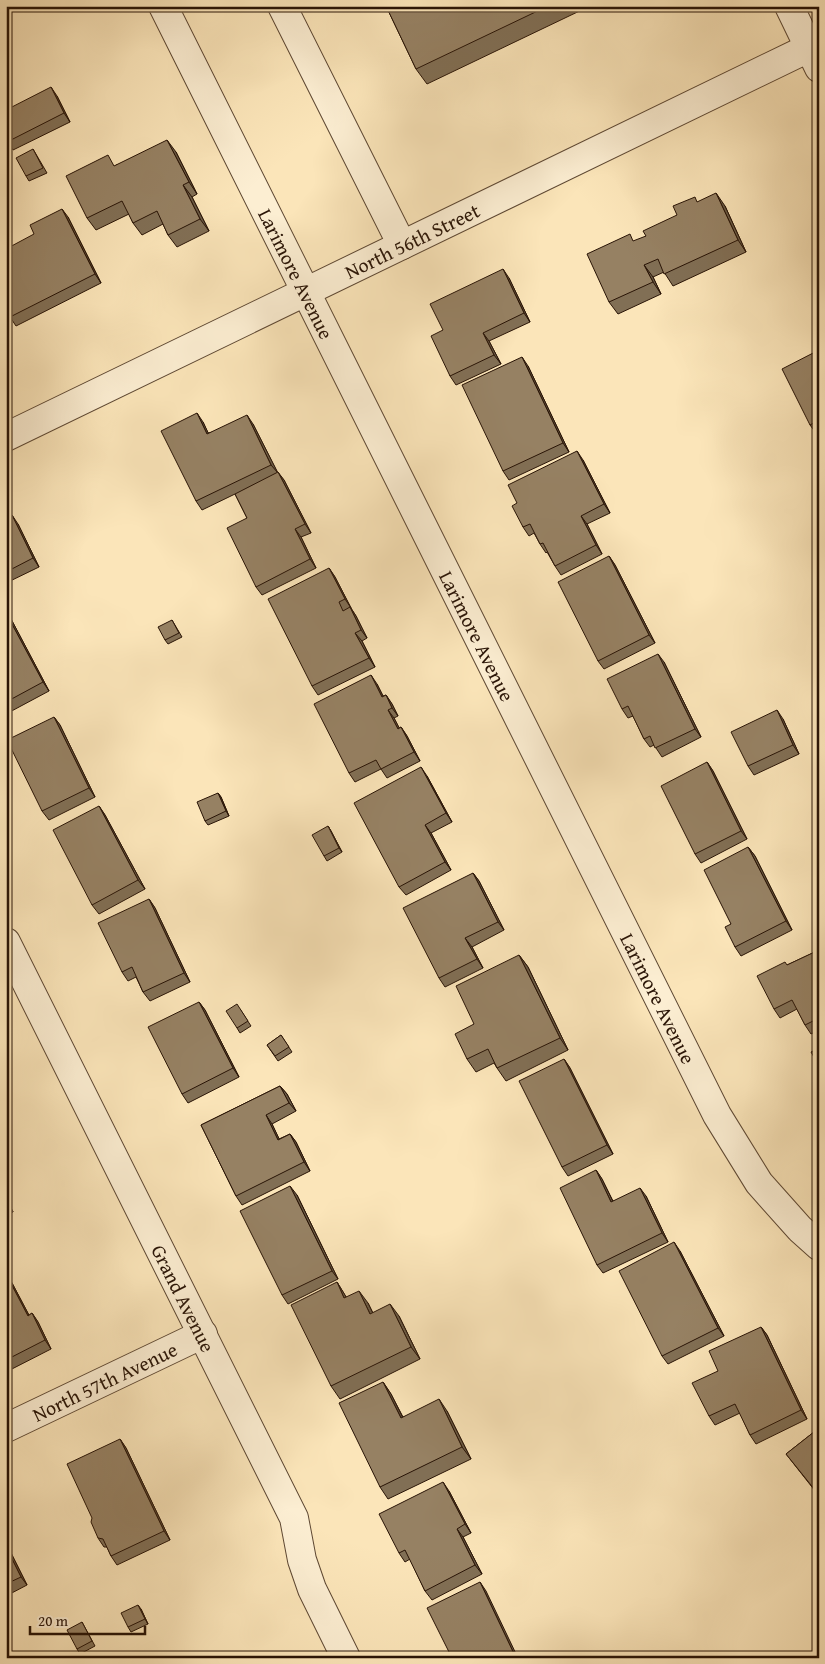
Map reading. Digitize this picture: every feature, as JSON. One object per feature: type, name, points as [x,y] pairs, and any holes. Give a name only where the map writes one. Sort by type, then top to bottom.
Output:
[{"type":"street","name":"Larimore Avenue","points":[[163,6],[717,1115],[759,1182],[800,1229],[819,1246]]},
{"type":"street","points":[[282,6],[402,245]]},
{"type":"street","points":[[789,6],[815,53]]},
{"type":"street","name":"North 56th Street","points":[[6,437],[402,245],[815,53]]},
{"type":"street","name":"Grand Avenue","points":[[6,942],[294,1518],[302,1560],[312,1589],[346,1658]]},
{"type":"street","name":"North 57th Avenue","points":[[6,1428],[203,1334]]},
{"type":"building","points":[[386,6],[548,6],[416,69]]},
{"type":"building","points":[[51,87],[64,113],[7,142],[6,110]]},
{"type":"building","points":[[167,140],[189,182],[183,185],[200,219],[168,235],[157,211],[133,223],[122,201],[87,218],[66,176],[108,155],[114,166]]},
{"type":"building","points":[[33,149],[43,168],[26,176],[16,158]]},
{"type":"building","points":[[716,193],[738,240],[664,274],[658,259],[644,265],[653,282],[609,302],[587,254],[630,234],[633,241],[646,236],[643,231],[677,215],[673,206],[695,197],[697,202]]},
{"type":"building","points":[[62,209],[95,274],[10,317],[6,309],[6,249],[34,234],[30,225]]},
{"type":"building","points":[[503,269],[524,313],[483,333],[494,355],[450,376],[431,336],[443,330],[430,304]]},
{"type":"building","points":[[819,350],[819,420],[810,425],[782,369]]},
{"type":"building","points":[[522,357],[563,443],[503,471],[462,385]]},
{"type":"building","points":[[197,413],[207,434],[247,415],[271,465],[196,501],[161,431]]},
{"type":"building","points":[[577,451],[604,504],[581,516],[596,545],[555,566],[543,543],[540,544],[530,524],[523,527],[512,506],[517,503],[508,485]]},
{"type":"building","points":[[278,472],[305,524],[295,529],[310,559],[256,587],[227,528],[247,518],[235,494]]},
{"type":"building","points":[[12,515],[33,558],[6,572],[6,518]]},
{"type":"building","points":[[609,556],[649,635],[598,661],[558,582]]},
{"type":"building","points":[[329,568],[345,599],[339,602],[343,611],[350,607],[361,630],[355,633],[369,658],[312,686],[268,599]]},
{"type":"building","points":[[6,613],[43,682],[6,702]]},
{"type":"building","points":[[172,620],[179,633],[165,640],[158,627]]},
{"type":"building","points":[[658,654],[695,729],[655,748],[650,736],[644,739],[628,706],[622,709],[607,679]]},
{"type":"building","points":[[371,675],[382,697],[386,695],[392,708],[388,710],[398,729],[401,727],[414,752],[381,769],[376,760],[349,773],[314,704]]},
{"type":"building","points":[[777,710],[793,745],[748,766],[731,732]]},
{"type":"building","points":[[54,717],[89,788],[42,811],[7,740]]},
{"type":"building","points":[[707,762],[741,831],[695,854],[661,786]]},
{"type":"building","points":[[421,767],[446,813],[425,825],[445,862],[399,887],[354,803]]},
{"type":"building","points":[[218,793],[226,811],[205,821],[197,802]]},
{"type":"building","points":[[99,806],[138,880],[92,905],[53,830]]},
{"type":"building","points":[[328,826],[339,848],[324,856],[312,835]]},
{"type":"building","points":[[748,847],[786,921],[735,947],[725,927],[731,924],[704,870]]},
{"type":"building","points":[[473,873],[498,922],[465,938],[477,959],[439,978],[403,908]]},
{"type":"building","points":[[149,899],[184,973],[143,992],[132,967],[122,972],[98,923]]},
{"type":"building","points":[[819,950],[819,1018],[805,1025],[792,1000],[774,1009],[757,976],[785,962],[787,965]]},
{"type":"building","points":[[519,955],[560,1038],[497,1068],[488,1049],[467,1059],[455,1034],[474,1024],[456,986]]},
{"type":"building","points":[[199,1002],[233,1068],[182,1094],[148,1027]]},
{"type":"building","points":[[237,1004],[248,1021],[237,1028],[226,1011]]},
{"type":"building","points":[[281,1035],[289,1047],[275,1056],[267,1045]]},
{"type":"building","points":[[819,1048],[819,1066],[811,1052]]},
{"type":"building","points":[[564,1059],[607,1145],[562,1167],[519,1081]]},
{"type":"building","points":[[280,1086],[289,1103],[266,1115],[278,1140],[290,1134],[304,1162],[236,1196],[201,1125]]},
{"type":"building","points":[[596,1170],[611,1202],[640,1188],[662,1233],[597,1265],[560,1188]]},
{"type":"building","points":[[290,1186],[332,1271],[282,1295],[240,1211]]},
{"type":"building","points":[[674,1242],[718,1328],[662,1356],[619,1271]]},
{"type":"building","points":[[6,1274],[28,1316],[32,1313],[45,1340],[6,1360]]},
{"type":"building","points":[[337,1282],[344,1298],[359,1291],[370,1314],[390,1304],[411,1347],[331,1386],[291,1305]]},
{"type":"building","points":[[761,1327],[801,1410],[750,1435],[735,1404],[709,1416],[692,1383],[718,1371],[709,1351]]},
{"type":"building","points":[[383,1382],[401,1418],[439,1399],[462,1447],[380,1487],[339,1403]]},
{"type":"building","points":[[819,1428],[819,1495],[786,1454]]},
{"type":"building","points":[[120,1439],[164,1531],[111,1556],[103,1539],[98,1538],[91,1522],[92,1518],[67,1464]]},
{"type":"building","points":[[443,1482],[465,1524],[457,1529],[475,1565],[425,1591],[405,1550],[399,1553],[379,1514]]},
{"type":"building","points":[[6,1547],[21,1577],[6,1584]]},
{"type":"building","points":[[480,1582],[516,1658],[452,1658],[427,1608]]},
{"type":"building","points":[[138,1605],[145,1619],[128,1627],[121,1613]]},
{"type":"building","points":[[82,1622],[92,1641],[77,1649],[67,1630]]},
{"type":"building","points":[[264,1653],[266,1658],[253,1658]]}]
